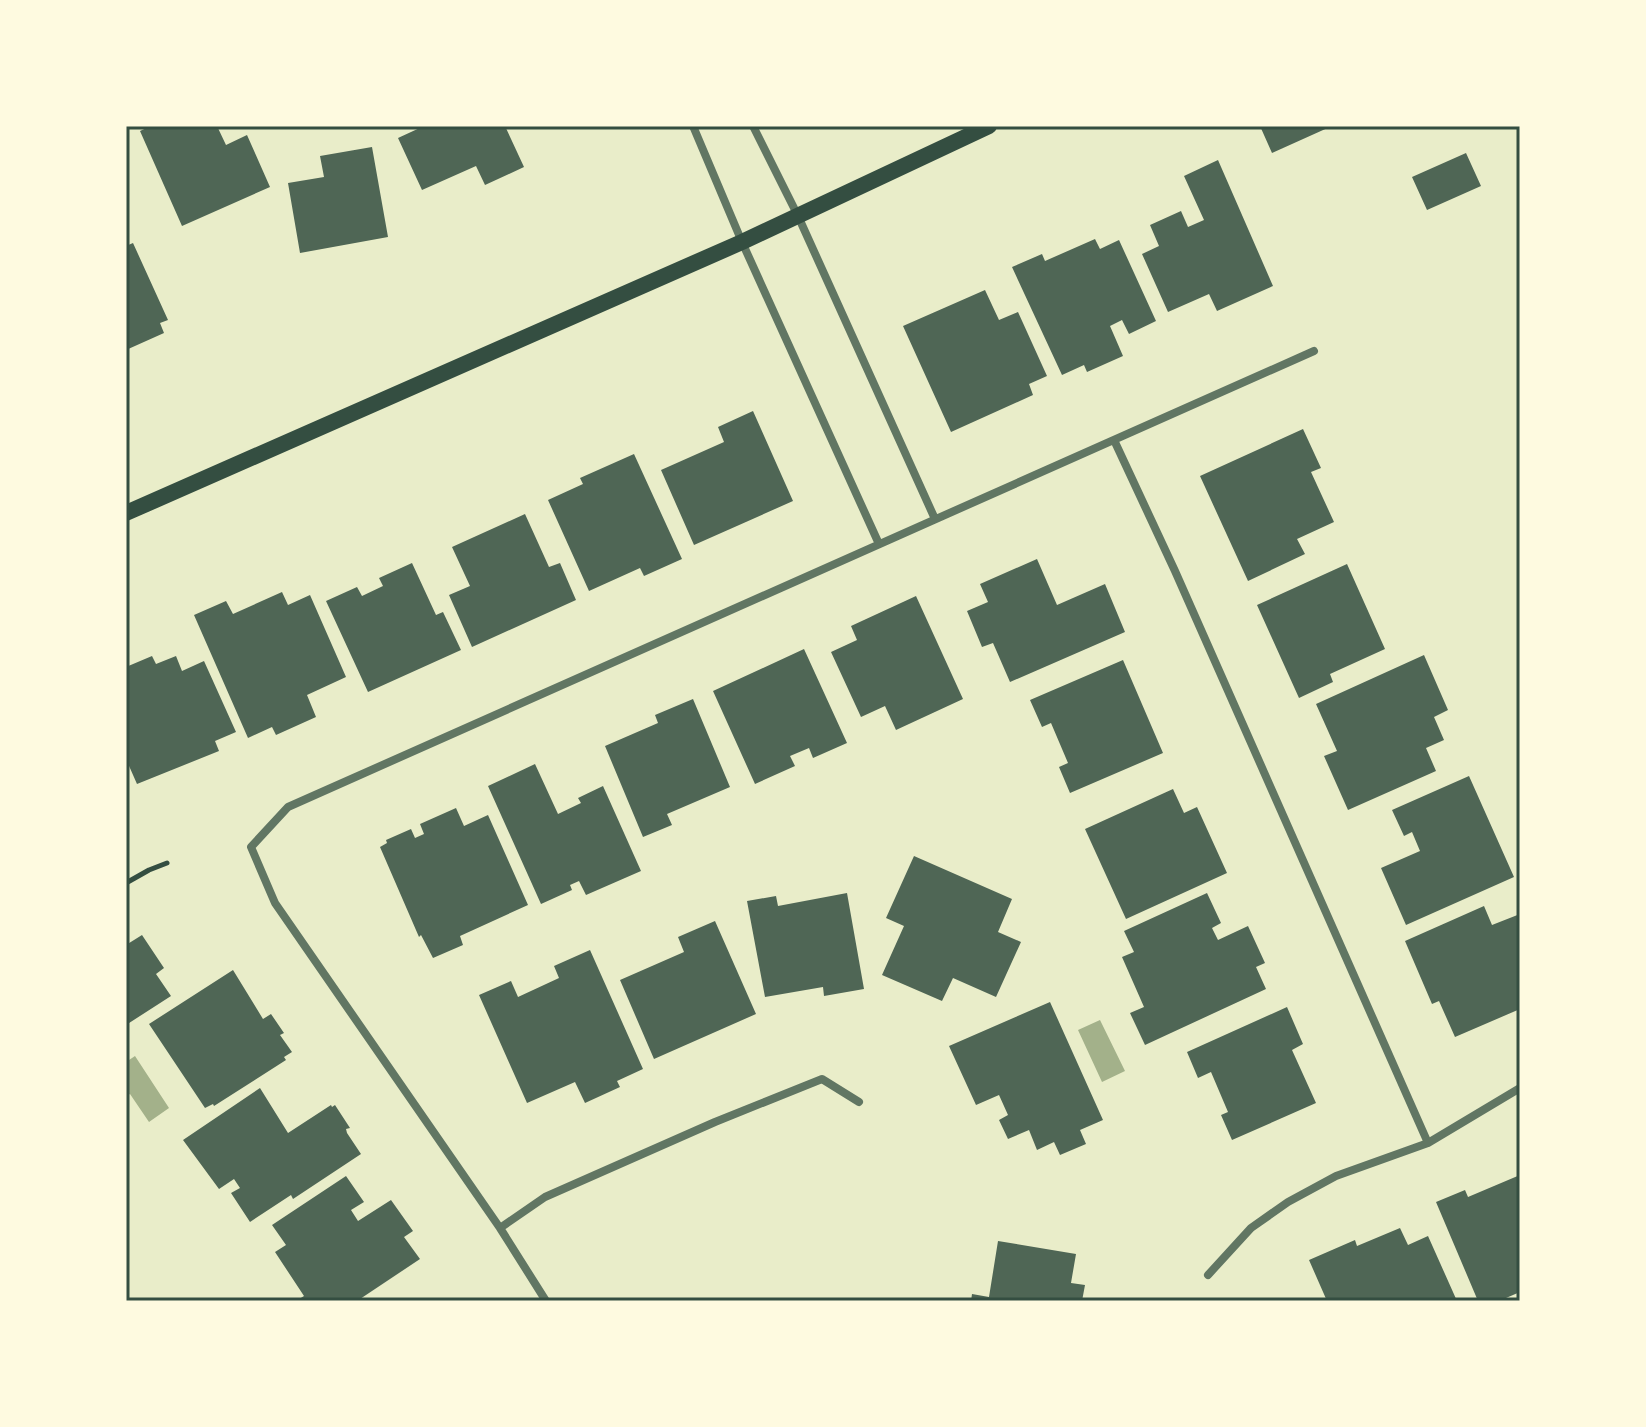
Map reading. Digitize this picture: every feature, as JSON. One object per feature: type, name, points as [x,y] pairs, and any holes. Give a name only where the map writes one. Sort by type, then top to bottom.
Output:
[{"type":"main road","points":[[126,513],[742,242],[989,126]]},
{"type":"street","points":[[693,126],[879,544]]},
{"type":"street","points":[[753,126],[798,216],[935,519]]},
{"type":"street","points":[[546,1301],[500,1228],[275,903],[251,847],[288,807],[1314,351]]},
{"type":"street","points":[[1114,440],[1428,1143]]},
{"type":"street","points":[[500,1228],[545,1197],[822,1079],[859,1102]]},
{"type":"street","points":[[1208,1275],[1251,1228],[1288,1202],[1336,1176],[1428,1143],[1520,1088]]},
{"type":"path","points":[[126,883],[167,863]]},
{"type":"shaded area","points":[[1100,1020],[1125,1071],[1102,1082],[1078,1030]]},
{"type":"shaded area","points":[[135,1056],[169,1108],[149,1122],[130,1094],[126,1096],[126,1062]]},
{"type":"building","points":[[151,126],[217,126],[226,145],[247,135],[270,187],[182,226],[140,131]]},
{"type":"building","points":[[424,126],[505,126],[524,167],[485,185],[476,166],[422,190],[398,138]]},
{"type":"building","points":[[1260,126],[1332,126],[1272,153]]},
{"type":"building","points":[[372,147],[388,237],[300,253],[288,183],[324,177],[320,156]]},
{"type":"building","points":[[1466,153],[1481,186],[1427,210],[1412,177]]},
{"type":"building","points":[[1218,160],[1273,286],[1217,311],[1209,294],[1168,312],[1142,254],[1159,246],[1150,225],[1181,211],[1188,227],[1204,220],[1184,176]]},
{"type":"building","points":[[1095,239],[1100,249],[1119,240],[1156,321],[1129,334],[1122,320],[1110,326],[1123,356],[1087,372],[1084,365],[1062,375],[1012,267],[1042,254],[1045,261]]},
{"type":"building","points":[[133,243],[168,320],[160,323],[164,333],[126,350],[126,246]]},
{"type":"building","points":[[985,290],[999,320],[1018,312],[1047,376],[1029,384],[1033,395],[951,432],[903,326]]},
{"type":"building","points":[[753,411],[793,501],[694,545],[661,470],[724,442],[718,427]]},
{"type":"building","points":[[1303,429],[1321,468],[1311,472],[1334,522],[1297,539],[1305,554],[1248,581],[1200,476]]},
{"type":"building","points":[[634,454],[682,559],[644,576],[640,568],[589,591],[548,500],[583,484],[580,478]]},
{"type":"building","points":[[525,514],[549,567],[560,563],[576,600],[472,647],[449,595],[470,586],[452,547]]},
{"type":"building","points":[[1037,559],[1057,605],[1105,584],[1125,632],[1010,682],[993,643],[982,647],[967,611],[988,602],[980,584]]},
{"type":"building","points":[[412,563],[436,615],[443,612],[461,650],[368,692],[326,601],[357,587],[362,596],[383,586],[379,578]]},
{"type":"building","points":[[1347,564],[1385,649],[1330,674],[1333,682],[1299,698],[1257,605]]},
{"type":"building","points":[[282,592],[288,605],[310,595],[346,677],[307,695],[316,717],[276,735],[272,727],[248,738],[194,615],[226,601],[233,614]]},
{"type":"building","points":[[916,596],[963,699],[896,730],[885,706],[861,717],[831,652],[857,640],[851,626]]},
{"type":"building","points":[[804,649],[847,743],[813,758],[809,748],[790,756],[795,766],[755,784],[713,691]]},
{"type":"building","points":[[1424,655],[1448,710],[1434,717],[1444,740],[1426,748],[1436,771],[1348,810],[1324,756],[1337,751],[1316,704]]},
{"type":"building","points":[[152,656],[156,664],[176,656],[182,671],[204,661],[236,732],[215,741],[219,751],[137,784],[126,759],[126,667]]},
{"type":"building","points":[[1123,660],[1163,753],[1070,793],[1059,767],[1068,763],[1051,723],[1042,727],[1030,700]]},
{"type":"building","points":[[693,699],[730,787],[667,814],[672,825],[643,837],[605,746],[658,723],[655,715]]},
{"type":"building","points":[[535,764],[558,814],[581,803],[578,798],[603,786],[641,871],[586,895],[579,881],[570,885],[572,890],[541,904],[488,786]]},
{"type":"building","points":[[1469,776],[1514,877],[1406,925],[1381,868],[1420,851],[1412,832],[1404,836],[1392,810]]},
{"type":"building","points":[[1173,789],[1184,813],[1197,807],[1227,873],[1126,919],[1085,829]]},
{"type":"building","points":[[456,808],[464,826],[488,815],[528,905],[460,936],[463,945],[433,958],[421,935],[419,937],[380,847],[387,843],[386,840],[411,829],[415,838],[424,834],[420,824]]},
{"type":"building","points":[[914,856],[1012,899],[998,932],[1021,942],[996,997],[953,978],[942,1001],[882,975],[904,926],[886,918]]},
{"type":"building","points":[[847,893],[864,989],[824,996],[823,987],[765,997],[747,901],[776,896],[778,906]]},
{"type":"building","points":[[1207,893],[1221,923],[1212,928],[1218,940],[1248,926],[1265,963],[1256,967],[1266,989],[1145,1045],[1130,1013],[1144,1007],[1122,957],[1134,952],[1124,931]]},
{"type":"building","points":[[1484,906],[1492,925],[1520,914],[1520,1009],[1455,1037],[1439,1001],[1432,1004],[1405,941]]},
{"type":"building","points":[[715,921],[756,1014],[654,1059],[620,980],[684,952],[678,937]]},
{"type":"building","points":[[142,935],[164,968],[156,974],[171,996],[126,1025],[126,945]]},
{"type":"building","points":[[590,950],[643,1069],[617,1081],[620,1087],[585,1103],[575,1082],[527,1103],[479,995],[511,981],[518,997],[559,978],[554,966]]},
{"type":"building","points":[[233,970],[263,1019],[271,1014],[292,1052],[284,1057],[286,1060],[214,1106],[205,1108],[149,1024]]},
{"type":"building","points":[[1050,1002],[1103,1120],[1080,1130],[1086,1144],[1060,1155],[1054,1142],[1037,1150],[1029,1130],[1008,1139],[999,1120],[1008,1115],[999,1095],[976,1105],[949,1046]]},
{"type":"building","points":[[1287,1007],[1303,1044],[1292,1050],[1316,1103],[1232,1140],[1221,1115],[1228,1112],[1211,1072],[1198,1078],[1187,1052]]},
{"type":"building","points":[[260,1088],[288,1133],[335,1105],[350,1128],[346,1129],[347,1133],[361,1154],[293,1199],[291,1195],[250,1222],[231,1193],[240,1188],[234,1179],[219,1189],[183,1140]]},
{"type":"building","points":[[1520,1175],[1520,1292],[1499,1301],[1478,1301],[1436,1202],[1465,1190],[1468,1197]]},
{"type":"building","points":[[346,1176],[364,1202],[351,1210],[358,1221],[391,1200],[413,1231],[404,1237],[420,1259],[357,1301],[296,1301],[304,1296],[275,1252],[286,1245],[272,1225]]},
{"type":"building","points":[[1400,1228],[1408,1245],[1428,1236],[1457,1301],[1327,1301],[1309,1260],[1355,1240],[1357,1246]]},
{"type":"building","points":[[998,1241],[1076,1254],[1071,1283],[1085,1285],[1082,1301],[971,1301],[972,1294],[989,1297]]}]
